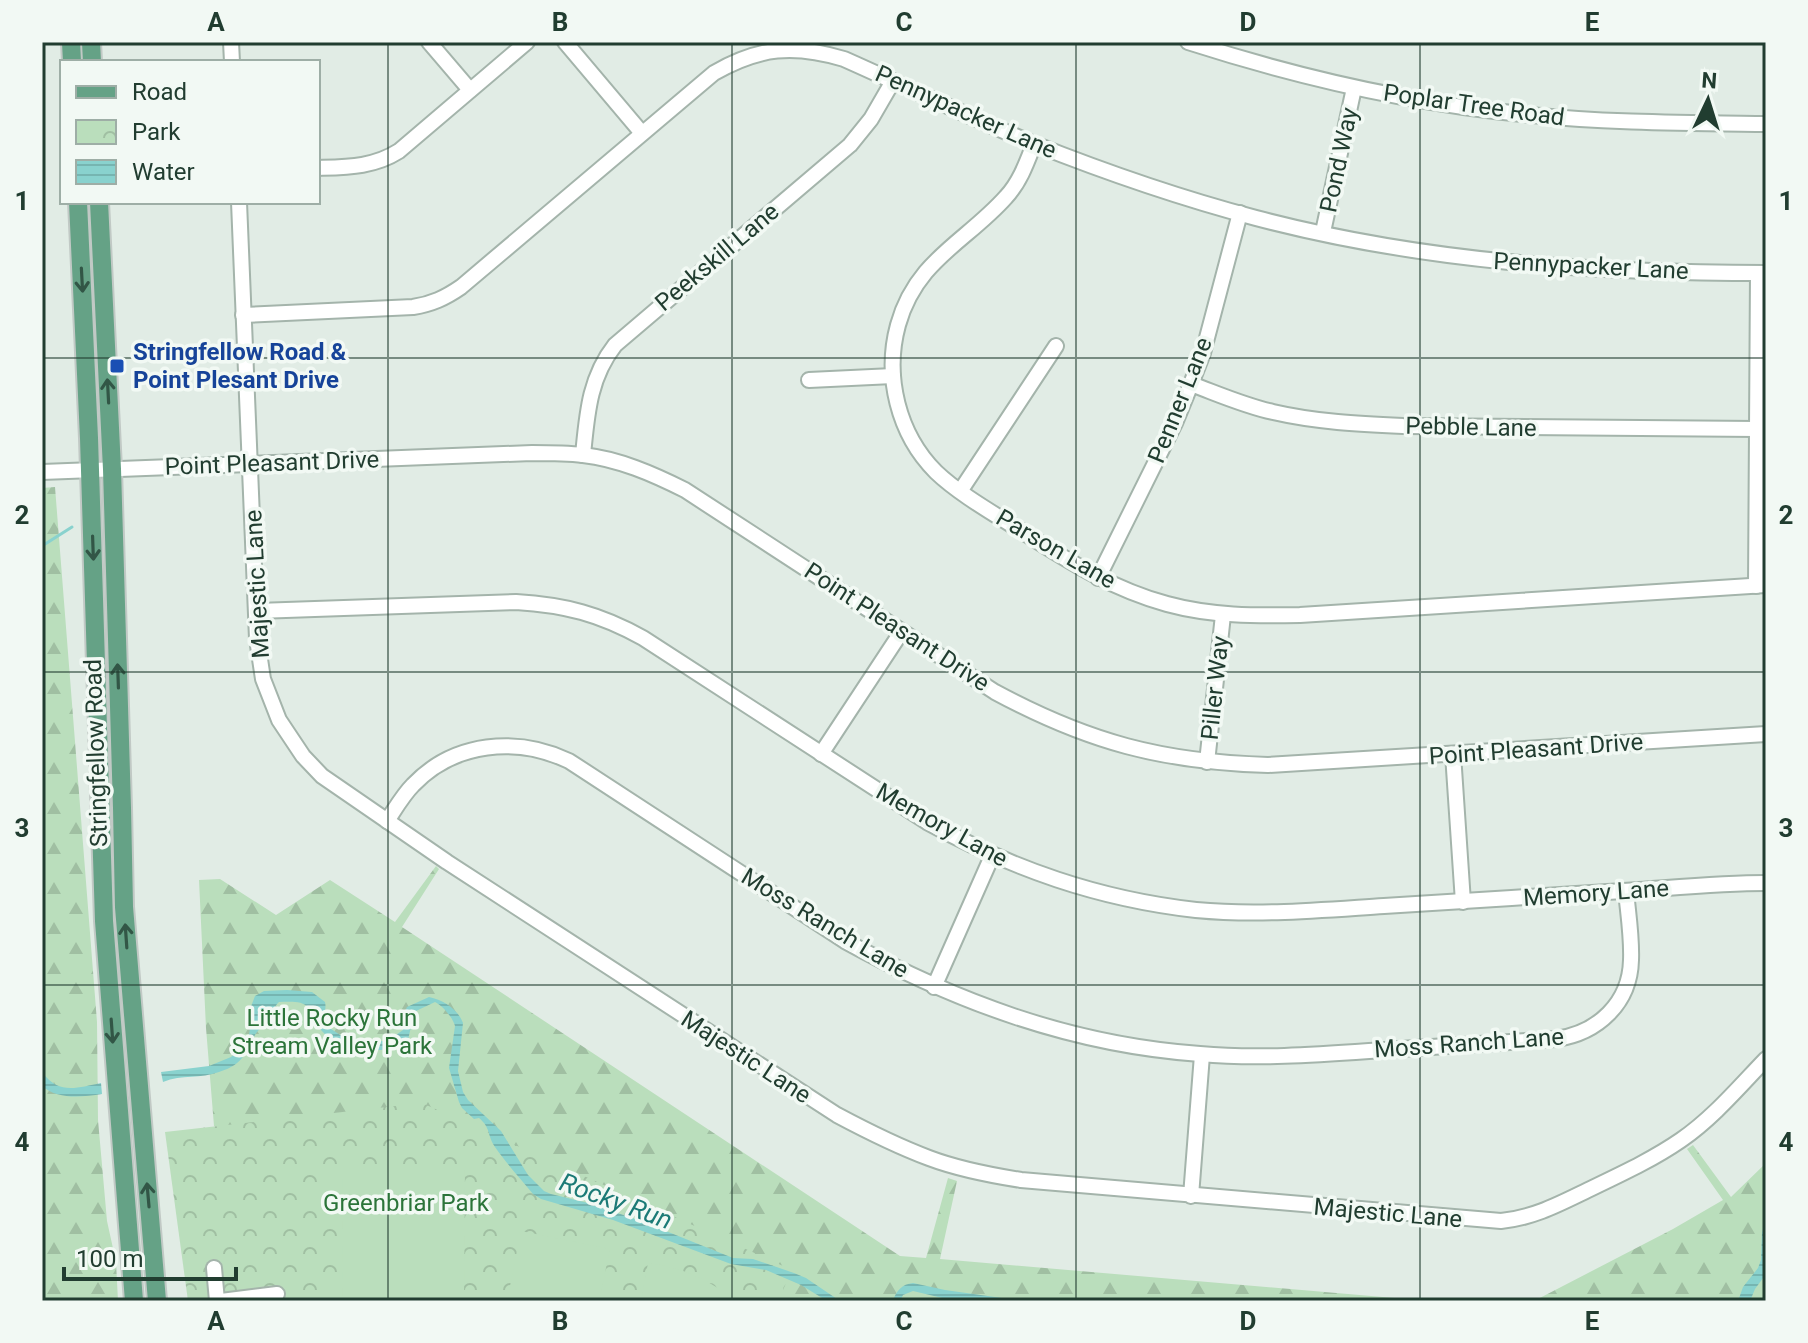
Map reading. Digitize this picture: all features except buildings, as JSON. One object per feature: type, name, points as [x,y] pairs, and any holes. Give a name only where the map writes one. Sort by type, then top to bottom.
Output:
[{"type":"main road","name":"Stringfellow Road","points":[[78,204],[104,921],[134,1301]]},
{"type":"main road","name":"Stringfellow Road","points":[[99,204],[112,469],[124,907],[157,1301]]},
{"type":"street","points":[[429,42],[470,90]]},
{"type":"street","points":[[320,168],[367,165],[399,151],[527,42]]},
{"type":"street","points":[[565,42],[641,132]]},
{"type":"street","name":"Poplar Tree Road","points":[[1191,42],[1354,88],[1443,104],[1521,114],[1669,123],[1766,124]]},
{"type":"street","name":"Pennypacker Lane","points":[[243,315],[413,307],[434,302],[461,287],[714,73],[745,57],[770,50],[789,49],[821,52],[844,59],[1034,144],[1140,183],[1240,213],[1427,252],[1525,264],[1629,271],[1762,273]]},
{"type":"street","name":"Peekskill Lane","points":[[583,455],[591,392],[602,363],[615,345],[857,138],[893,81]]},
{"type":"street","name":"Pond Way","points":[[1323,232],[1354,88]]},
{"type":"street","name":"Parson Lane","points":[[1034,144],[1020,179],[1007,196],[939,256],[913,290],[898,325],[893,376],[899,408],[913,441],[937,472],[1067,561],[1098,578],[1164,604],[1223,615],[1300,615],[1761,586]]},
{"type":"street","name":"Majestic Lane","points":[[239,204],[257,639],[263,679],[287,734],[322,776],[447,862],[837,1115],[882,1139],[930,1158],[976,1172],[1021,1180],[1501,1221],[1545,1211],[1624,1173],[1683,1139],[1766,1059]]},
{"type":"street","name":"Penner Lane","points":[[1098,578],[1175,423],[1191,384],[1203,353],[1240,213]]},
{"type":"street","points":[[1761,586],[1757,429],[1762,273]]},
{"type":"street","points":[[961,490],[1056,346]]},
{"type":"street","points":[[809,380],[893,376]]},
{"type":"street","name":"Pebble Lane","points":[[1191,384],[1271,412],[1352,424],[1757,429]]},
{"type":"street","name":"Point Pleasant Drive","points":[[42,472],[532,453],[583,455],[629,466],[685,490],[995,692],[1097,738],[1174,758],[1268,765],[1766,734]]},
{"type":"street","name":"Memory Lane","points":[[257,611],[516,602],[567,607],[605,619],[643,638],[927,822],[992,856],[1035,873],[1088,890],[1143,902],[1197,910],[1286,913],[1766,883]]},
{"type":"street","name":"Piller Way","points":[[1207,762],[1223,615]]},
{"type":"street","points":[[821,754],[902,631]]},
{"type":"street","name":"Moss Ranch Lane","points":[[387,821],[419,779],[444,761],[497,746],[544,751],[569,761],[845,941],[934,987],[998,1012],[1063,1031],[1131,1046],[1202,1055],[1309,1055],[1556,1039],[1580,1034],[1614,1009],[1627,984],[1632,958],[1626,891]]},
{"type":"street","points":[[1453,754],[1463,902]]},
{"type":"street","points":[[934,987],[992,856]]},
{"type":"street","points":[[1191,1196],[1202,1055]]},
{"type":"street","points":[[214,1268],[219,1301],[277,1294]]},
{"type":"green space","points":[[55,487],[97,1022],[98,1120],[118,1301],[57,1301],[42,1298],[42,488]]},
{"type":"green space","name":"Little Rocky Run Stream Valley Park","points":[[436,866],[439,869],[402,927],[900,1256],[926,1258],[948,1178],[957,1181],[940,1259],[1429,1301],[738,1301],[214,1126],[199,880],[220,879],[276,915],[330,880],[395,922]]},
{"type":"green space","name":"Greenbriar Park","points":[[422,1103],[792,1270],[778,1301],[188,1301],[165,1132]]},
{"type":"green space","points":[[1693,1145],[1731,1197],[1766,1163],[1766,1301],[1534,1301],[1723,1200],[1687,1149]]},
{"type":"green space","points":[[343,1166],[465,1166],[464,1301],[342,1301]]},
{"type":"green space","points":[[521,1231],[610,1249],[599,1301],[507,1301]]},
{"type":"green space","points":[[648,1263],[694,1275],[735,1301],[641,1301]]},
{"type":"water","name":"Rocky Run","points":[[264,991],[312,992],[325,1002],[325,1025],[351,1042],[383,1041],[393,1037],[403,1030],[400,1022],[407,1007],[429,997],[445,1003],[458,1013],[463,1023],[458,1071],[463,1092],[501,1131],[528,1175],[544,1191],[641,1221],[733,1258],[753,1259],[794,1273],[840,1301],[827,1301],[801,1285],[766,1270],[731,1264],[533,1194],[495,1147],[483,1122],[479,1118],[474,1119],[462,1108],[449,1068],[455,1026],[447,1012],[435,1002],[414,1014],[407,1044],[394,1049],[371,1050],[338,1044],[319,1028],[306,1005],[279,1002],[235,1065],[212,1074],[163,1082],[161,1072],[209,1066],[231,1057],[249,1035],[247,1017],[255,996]]},
{"type":"water","points":[[42,1072],[62,1087],[76,1088],[101,1083],[102,1094],[55,1094],[42,1086]]},
{"type":"water","points":[[1766,1217],[1766,1274],[1750,1301],[1738,1301],[1743,1287],[1761,1260]]},
{"type":"water","points":[[913,1283],[1023,1301],[955,1301],[913,1291],[903,1295],[900,1301],[893,1301],[900,1289]]},
{"type":"waterway","points":[[42,546],[72,527]]},
{"type":"place","name":"Stringfellow Road & Point Plesant Drive","points":[[117,366]]}]
